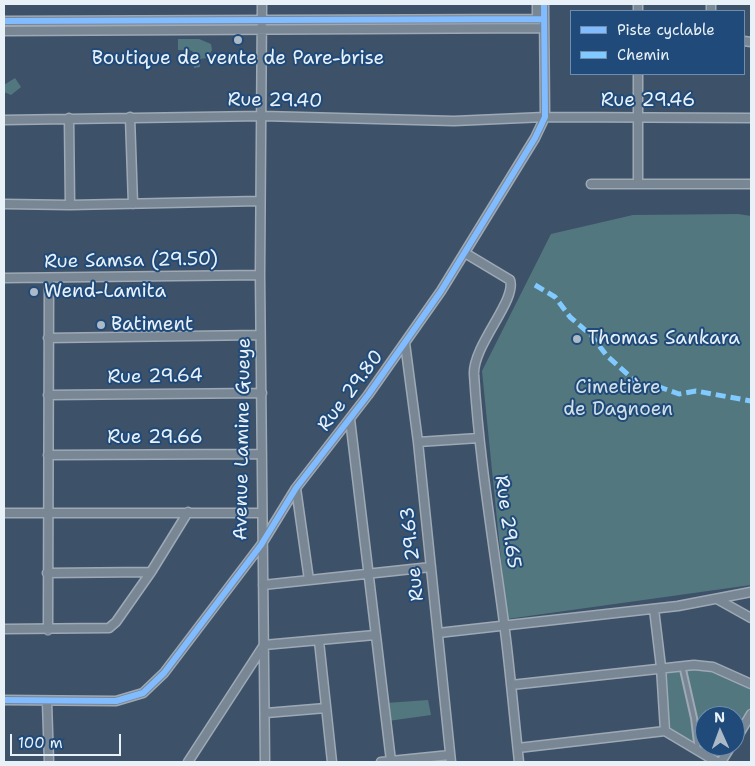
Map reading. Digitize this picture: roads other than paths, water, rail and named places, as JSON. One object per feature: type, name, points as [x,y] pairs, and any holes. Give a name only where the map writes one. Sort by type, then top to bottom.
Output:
[{"type":"street","name":"Avenue Lamine Gueye","points":[[4,700],[47,702],[116,701],[143,693],[164,673],[261,545],[260,201],[262,4]]},
{"type":"street","points":[[537,4],[542,22]]},
{"type":"street","points":[[544,4],[542,22],[545,117]]},
{"type":"street","points":[[4,21],[542,22]]},
{"type":"street","points":[[4,31],[262,30],[542,22]]},
{"type":"street","points":[[638,75],[638,184]]},
{"type":"street","name":"Rue 29.40","points":[[4,120],[262,116],[454,120],[545,117]]},
{"type":"street","points":[[130,117],[133,204]]},
{"type":"street","name":"Rue 29.46","points":[[545,117],[751,118]]},
{"type":"street","name":"Rue 29.80","points":[[261,545],[296,488],[350,419],[466,254],[545,117]]},
{"type":"street","points":[[69,118],[70,206]]},
{"type":"street","points":[[591,184],[751,184]]},
{"type":"street","points":[[4,204],[70,206],[260,201]]},
{"type":"street","name":"Rue 29.65","points":[[466,254],[510,280],[509,295],[475,360],[479,438],[504,626],[519,762]]},
{"type":"street","name":"Rue Samsa (29.50)","points":[[4,278],[260,275]]},
{"type":"street","points":[[48,630],[49,278]]},
{"type":"street","points":[[48,338],[260,335]]},
{"type":"street","name":"Rue 29.63","points":[[405,343],[418,442],[450,759]]},
{"type":"street","name":"Rue 29.64","points":[[48,395],[262,392]]},
{"type":"street","points":[[350,419],[391,761]]},
{"type":"street","points":[[418,442],[479,438]]},
{"type":"street","name":"Rue 29.66","points":[[48,455],[262,454]]},
{"type":"street","points":[[296,488],[309,580]]},
{"type":"street","points":[[4,512],[262,513]]},
{"type":"street","points":[[4,629],[109,628],[116,622],[151,572],[188,512]]},
{"type":"street","points":[[261,545],[266,713],[265,762]]},
{"type":"street","points":[[263,584],[431,567]]},
{"type":"street","points":[[47,573],[151,572]]},
{"type":"street","points":[[438,633],[654,609],[751,592]]},
{"type":"street","points":[[718,599],[751,618]]},
{"type":"street","points":[[654,609],[661,667],[664,731]]},
{"type":"street","points":[[264,645],[375,635]]},
{"type":"street","points":[[319,641],[332,762]]},
{"type":"street","points":[[188,762],[264,645]]},
{"type":"street","points":[[511,685],[682,665],[713,667],[751,684]]},
{"type":"street","points":[[47,702],[49,762]]},
{"type":"street","points":[[266,713],[326,708]]},
{"type":"street","points":[[518,748],[664,731],[695,749]]},
{"type":"street","points":[[381,762],[450,759]]},
{"type":"lane","points":[[682,665],[695,726]]},
{"type":"place","name":"Boutique de vente de Pare-brise","points":[[238,40]]},
{"type":"place","name":"Wend-Lamita","points":[[34,292]]},
{"type":"place","name":"Batiment","points":[[101,325]]},
{"type":"place","name":"Thomas Sankara","points":[[577,339]]},
{"type":"park label","name":"Cimetière de Dagnoen","points":[[618,399]]}]
